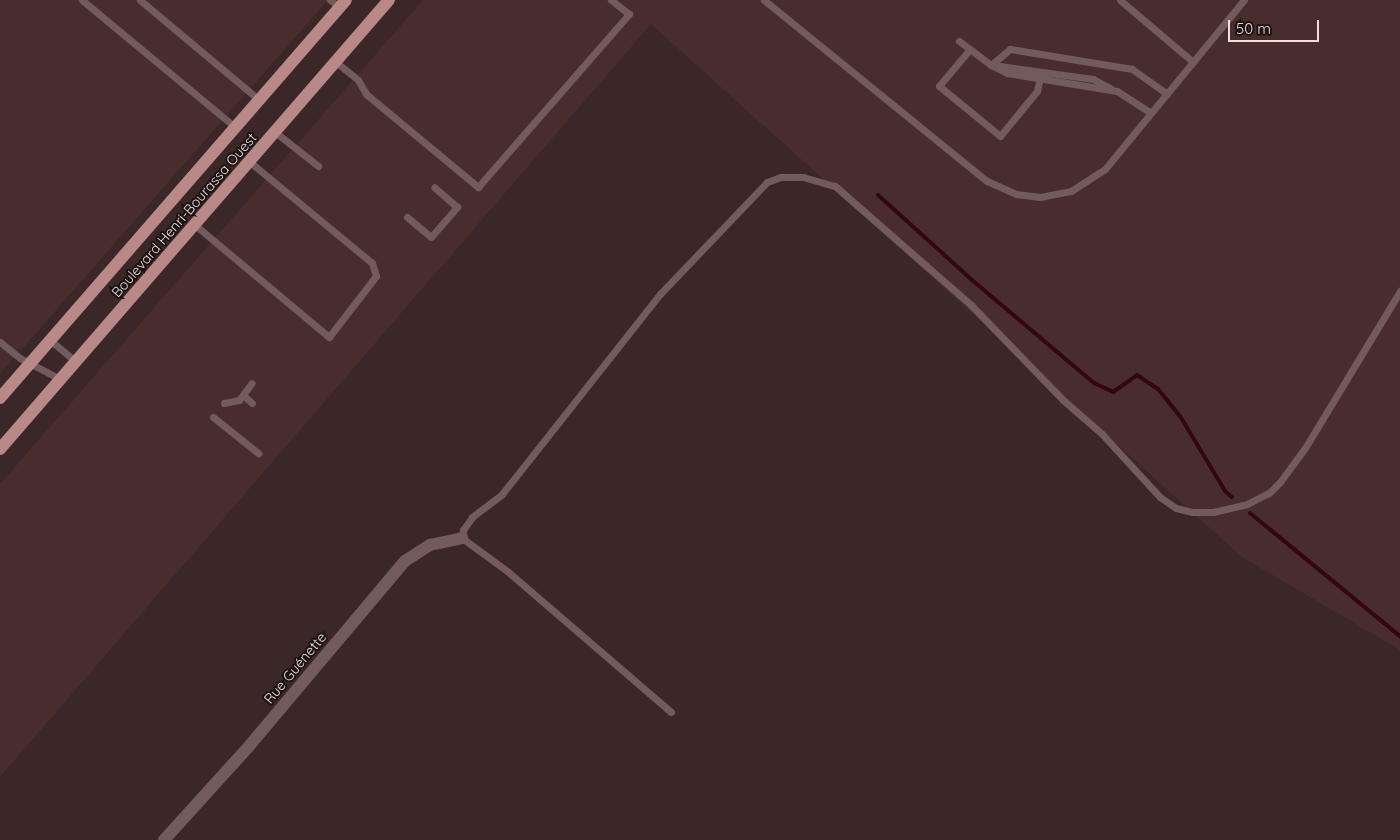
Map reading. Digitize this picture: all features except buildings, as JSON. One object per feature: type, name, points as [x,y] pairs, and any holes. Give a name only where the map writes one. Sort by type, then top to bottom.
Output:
[{"type":"main road","name":"Boulevard Henri-Bourassa Ouest","points":[[0,449],[389,0]]},
{"type":"main road","name":"Boulevard Henri-Bourassa Ouest","points":[[0,398],[259,100],[339,2]]},
{"type":"street","name":"Rue Guénette","points":[[164,840],[250,745],[405,561],[430,545],[462,538]]},
{"type":"lane","points":[[82,0],[235,127]]},
{"type":"lane","points":[[140,0],[259,100]]},
{"type":"lane","points":[[336,62],[358,80],[366,94],[478,187],[628,14],[611,0]]},
{"type":"lane","points":[[764,0],[980,176],[1016,194],[1048,197],[1086,184],[1105,169],[1244,0]]},
{"type":"lane","points":[[1120,0],[1193,62]]},
{"type":"lane","points":[[960,41],[991,65],[1007,73],[1117,91]]},
{"type":"lane","points":[[970,49],[939,86],[1000,136],[1037,91],[1040,78]]},
{"type":"lane","points":[[991,65],[1010,49],[1132,69],[1167,94]]},
{"type":"lane","points":[[991,65],[1093,79],[1117,91],[1151,113]]},
{"type":"lane","points":[[275,132],[318,166]]},
{"type":"lane","points":[[195,225],[329,337],[376,276],[372,263],[250,162]]},
{"type":"lane","points":[[671,712],[508,570],[462,538],[472,517],[502,494],[660,294],[758,188],[774,178],[803,177],[835,186],[971,305],[1063,400],[1102,434],[1160,497],[1176,508],[1192,512],[1213,512],[1247,504],[1269,493],[1280,482],[1305,448],[1400,291]]},
{"type":"lane","points":[[407,217],[431,237],[457,207],[434,187]]},
{"type":"lane","points":[[50,340],[76,362]]},
{"type":"lane","points":[[0,342],[30,363],[60,379]]},
{"type":"lane","points":[[224,402],[238,400],[252,383]]},
{"type":"lane","points":[[243,395],[252,403]]},
{"type":"lane","points":[[213,417],[258,453]]},
{"type":"shaded area","points":[[0,0],[328,0],[0,374]]},
{"type":"shaded area","points":[[423,0],[1400,0],[1400,650],[1242,557],[651,24],[0,777],[0,484]]},
{"type":"waterway","points":[[878,195],[972,280],[1094,383],[1113,392],[1137,375],[1158,389],[1180,416],[1225,491],[1232,497]]},
{"type":"waterway","points":[[1250,513],[1400,636]]}]
